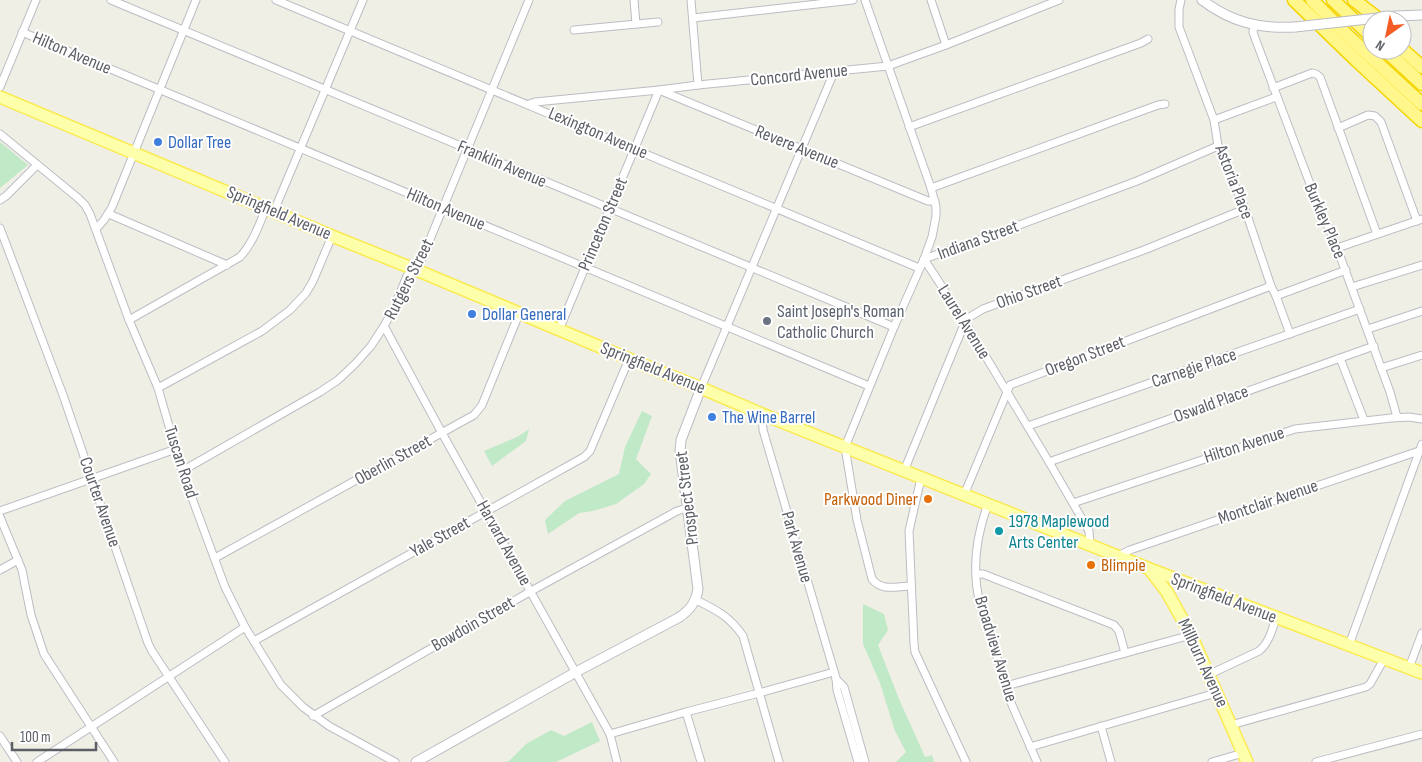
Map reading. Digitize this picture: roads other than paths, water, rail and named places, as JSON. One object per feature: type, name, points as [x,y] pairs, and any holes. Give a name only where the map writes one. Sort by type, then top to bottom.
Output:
[{"type":"highway","points":[[1294,0],[1422,121]]},
{"type":"highway","points":[[1312,0],[1422,104]]},
{"type":"highway","points":[[1333,0],[1362,28]]},
{"type":"highway","points":[[1353,0],[1362,10]]},
{"type":"highway","points":[[1353,0],[1366,10]]},
{"type":"highway","points":[[1412,48],[1422,56]]},
{"type":"highway","points":[[1412,58],[1422,67]]},
{"type":"highway","points":[[1396,60],[1422,84]]},
{"type":"main road","name":"Springfield Avenue","points":[[0,96],[762,414],[1150,569],[1422,673]]},
{"type":"main road","name":"Millburn Avenue","points":[[1150,569],[1167,592],[1191,635],[1245,758]]},
{"type":"street","points":[[0,87],[36,0]]},
{"type":"street","name":"Franklin Avenue","points":[[111,0],[894,327]]},
{"type":"street","points":[[96,228],[108,214],[196,0]]},
{"type":"street","name":"Lexington Avenue","points":[[276,0],[919,268]]},
{"type":"street","points":[[129,320],[227,265],[245,252],[270,210],[301,150],[363,0]]},
{"type":"street","name":"Rutgers Street","points":[[182,471],[320,392],[338,380],[371,346],[393,310],[407,276],[421,261],[529,0]]},
{"type":"street","points":[[634,0],[636,24]]},
{"type":"street","points":[[691,0],[698,85]]},
{"type":"street","points":[[693,18],[853,0]]},
{"type":"street","points":[[865,0],[934,201],[936,223],[924,259]]},
{"type":"street","points":[[931,0],[946,45]]},
{"type":"street","name":"Concord Avenue","points":[[529,104],[888,66],[1059,0]]},
{"type":"street","name":"Astoria Place","points":[[1181,0],[1179,27],[1214,120],[1218,146],[1245,208],[1271,286],[1290,334]]},
{"type":"street","points":[[1202,0],[1229,16],[1254,25],[1273,27],[1295,27],[1422,15]]},
{"type":"street","points":[[574,30],[658,22]]},
{"type":"street","name":"Burkley Place","points":[[1254,25],[1254,35],[1276,97],[1324,221],[1328,226],[1346,270],[1374,346],[1397,417]]},
{"type":"street","name":"Hilton Avenue","points":[[22,32],[869,386]]},
{"type":"street","points":[[909,127],[1131,47],[1148,39]]},
{"type":"street","name":"Prospect Street","points":[[696,600],[698,589],[680,440],[834,72]]},
{"type":"street","points":[[1273,88],[1312,73],[1320,77],[1376,234]]},
{"type":"street","name":"Revere Avenue","points":[[660,90],[928,201],[934,201]]},
{"type":"street","name":"Princeton Street","points":[[559,330],[660,90]]},
{"type":"street","points":[[1214,120],[1276,97]]},
{"type":"street","points":[[931,188],[1165,104]]},
{"type":"street","points":[[1337,248],[1420,220],[1383,125],[1378,119],[1375,116],[1368,115],[1338,128]]},
{"type":"street","name":"Tuscan Road","points":[[0,134],[78,198],[90,214],[129,320],[158,388],[182,471],[225,587],[245,626],[281,685],[313,716],[395,762]]},
{"type":"street","name":"Indiana Street","points":[[845,447],[869,386],[924,259],[1137,181],[1218,146]]},
{"type":"street","points":[[0,200],[37,165]]},
{"type":"street","name":"Ohio Street","points":[[965,322],[983,309],[1144,250],[1245,208]]},
{"type":"street","points":[[108,214],[227,265]]},
{"type":"street","name":"Courter Avenue","points":[[0,228],[63,395],[148,643],[225,762]]},
{"type":"street","points":[[158,388],[262,331],[290,310],[306,293],[313,281],[332,236]]},
{"type":"street","name":"Laurel Avenue","points":[[924,259],[1007,390],[1073,503],[1089,531],[1090,545]]},
{"type":"street","points":[[1352,287],[1422,264]]},
{"type":"street","points":[[1276,296],[1346,270]]},
{"type":"street","name":"Oregon Street","points":[[1007,390],[1010,385],[1271,286]]},
{"type":"street","name":"Carnegie Place","points":[[1028,426],[1360,309]]},
{"type":"street","points":[[1368,329],[1422,311]]},
{"type":"street","name":"Oberlin Street","points":[[215,558],[474,415],[482,405],[519,314]]},
{"type":"street","points":[[904,471],[965,322]]},
{"type":"street","name":"Harvard Avenue","points":[[384,326],[610,734],[617,762]]},
{"type":"street","name":"Oswald Place","points":[[1049,462],[1374,346]]},
{"type":"street","points":[[1381,368],[1422,355]]},
{"type":"street","points":[[1340,358],[1364,420]]},
{"type":"street","name":"Yale Street","points":[[254,641],[584,457],[590,451],[628,359]]},
{"type":"street","points":[[964,494],[1007,390]]},
{"type":"street","name":"Park Avenue","points":[[762,414],[764,430],[835,675],[837,690],[858,762]]},
{"type":"street","name":"Hilton Avenue","points":[[1073,503],[1295,429],[1397,417],[1422,419]]},
{"type":"street","points":[[845,447],[857,520],[872,579],[877,585],[884,588],[911,586]]},
{"type":"street","points":[[1349,645],[1421,447]]},
{"type":"street","name":"Montclair Avenue","points":[[1118,556],[1130,550],[1421,447]]},
{"type":"street","points":[[0,511],[176,449]]},
{"type":"street","points":[[921,478],[909,532],[915,652],[966,762]]},
{"type":"street","name":"Broadview Avenue","points":[[988,504],[978,535],[975,554],[979,601],[1006,686],[1037,762]]},
{"type":"street","name":"Bowdoin Street","points":[[313,716],[531,591],[677,511],[687,508]]},
{"type":"street","points":[[0,517],[22,570],[31,615],[44,654],[114,762]]},
{"type":"street","points":[[0,570],[18,560]]},
{"type":"street","points":[[976,574],[983,574],[1114,625],[1119,631],[1125,653]]},
{"type":"street","points":[[416,762],[684,614],[690,610],[696,600],[724,615],[736,625],[743,636],[779,762]]},
{"type":"street","points":[[1208,675],[1264,647],[1276,618]]},
{"type":"street","points":[[37,762],[245,626]]},
{"type":"street","points":[[1409,668],[1422,633]]},
{"type":"street","points":[[1006,686],[1191,635]]},
{"type":"street","points":[[1231,725],[1366,687],[1370,684],[1384,658]]},
{"type":"street","points":[[610,734],[758,693],[835,675]]},
{"type":"street","name":"Park Avenue","points":[[835,675],[844,687],[865,762]]},
{"type":"street","points":[[1030,747],[1216,693]]},
{"type":"street","points":[[686,712],[701,762]]},
{"type":"street","points":[[1101,726],[1111,762]]},
{"type":"street","points":[[1316,762],[1422,734]]},
{"type":"street","points":[[0,736],[17,762]]},
{"type":"street","points":[[430,762],[437,750]]},
{"type":"street","points":[[1212,762],[1245,758]]},
{"type":"place","name":"Dollar Tree","points":[[158,142]]},
{"type":"place","name":"Dollar General","points":[[472,314]]},
{"type":"place","name":"Saint Joseph's Roman Catholic Church","points":[[767,321]]},
{"type":"place","name":"The Wine Barrel","points":[[712,417]]},
{"type":"place","name":"Parkwood Diner","points":[[928,499]]},
{"type":"place","name":"1978 Maplewood Arts Center","points":[[999,531]]},
{"type":"place","name":"Blimpie","points":[[1091,565]]}]
